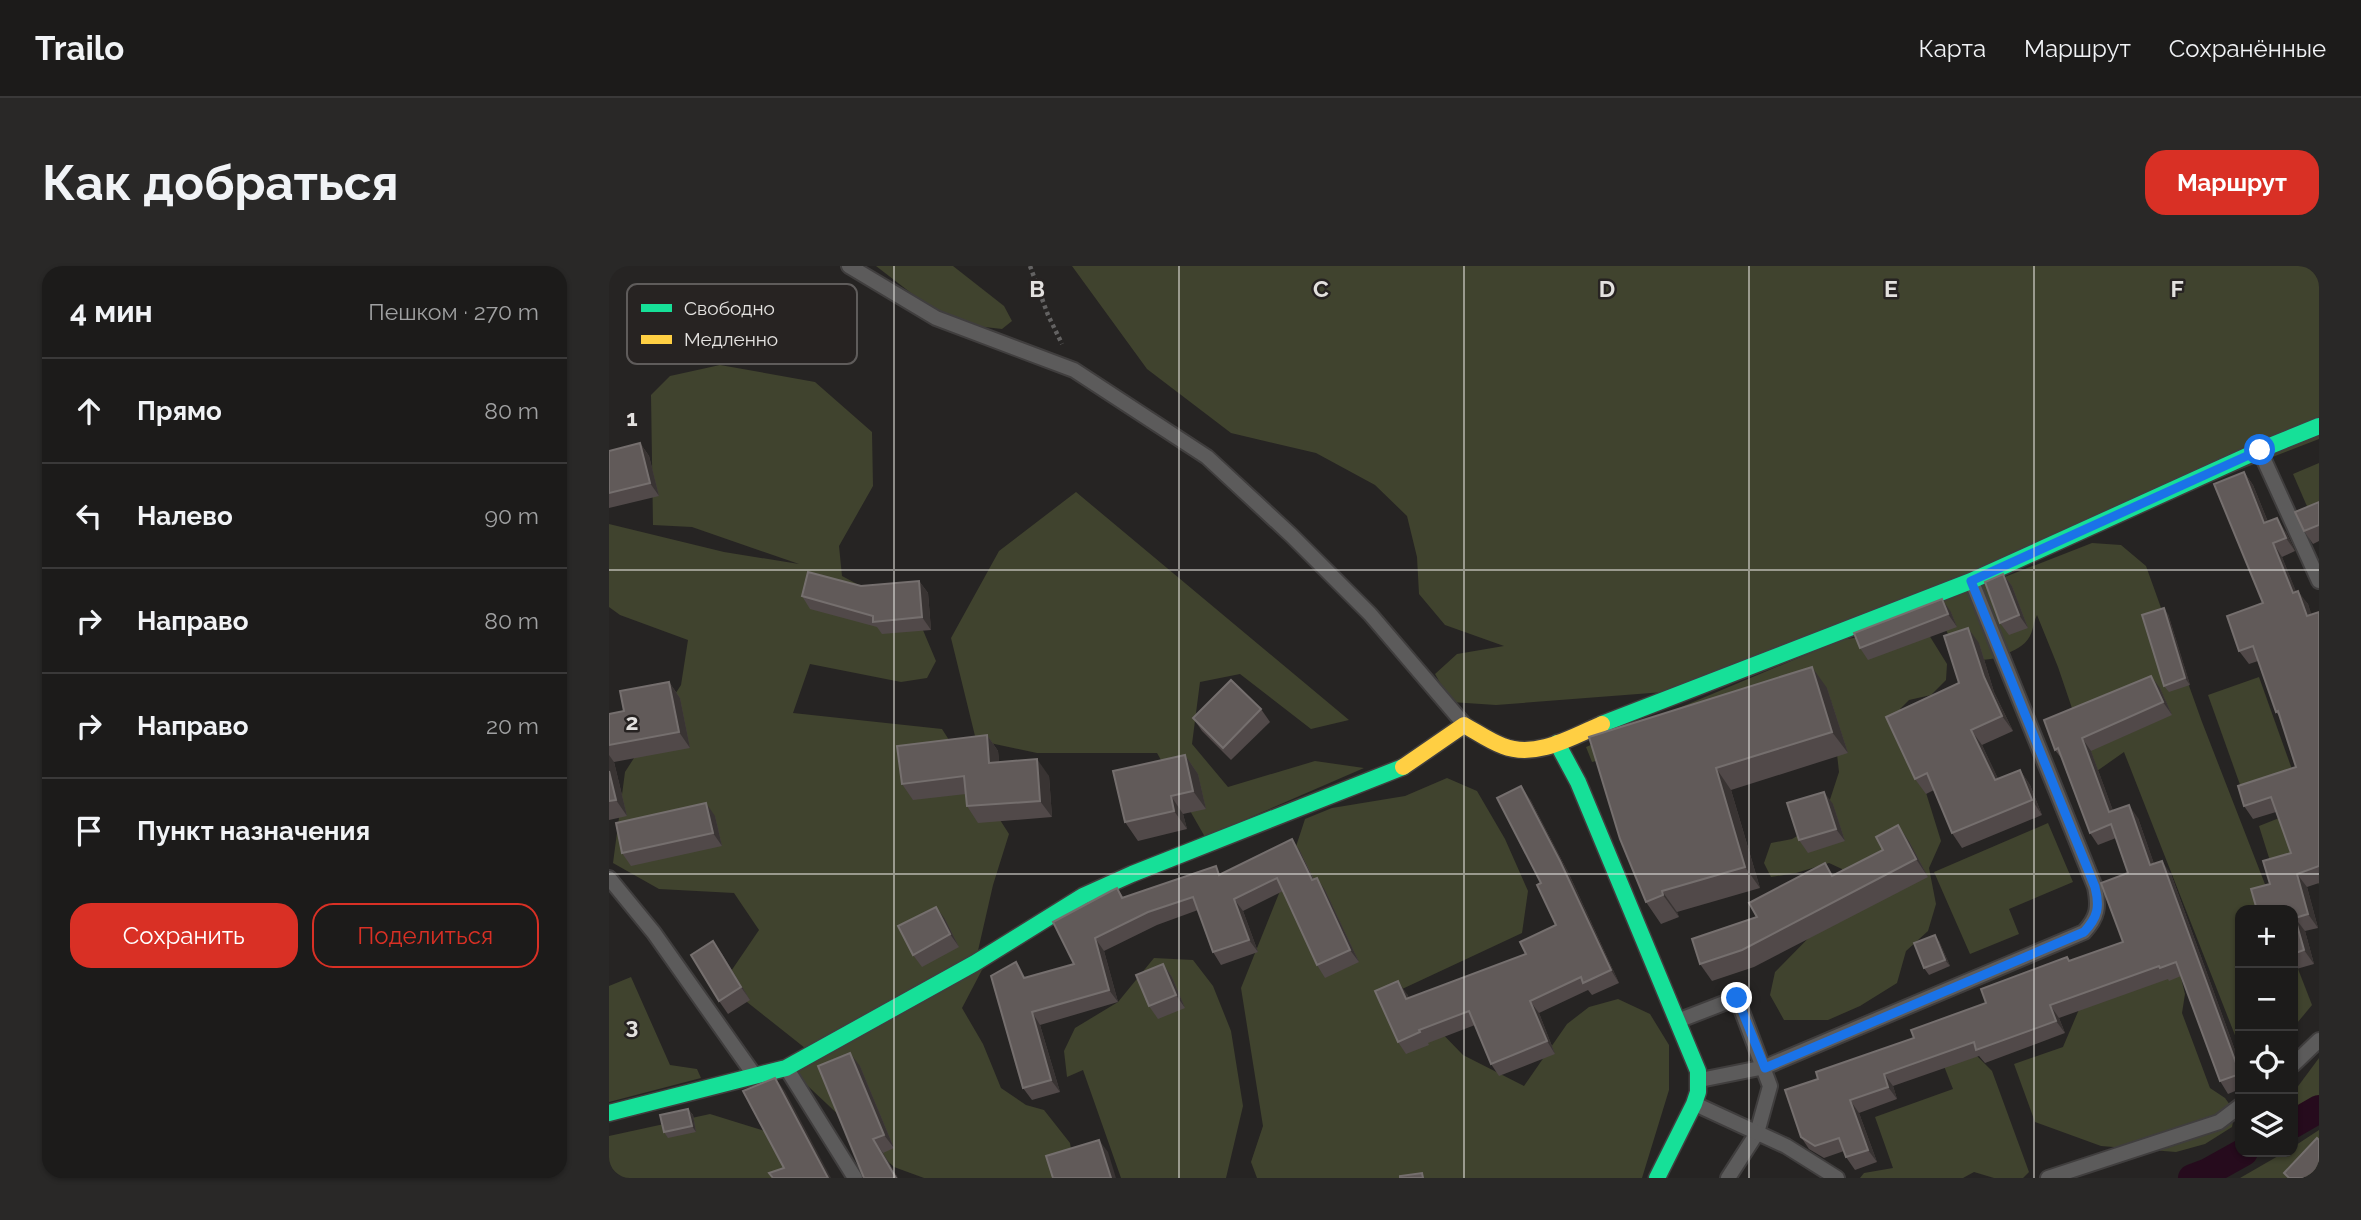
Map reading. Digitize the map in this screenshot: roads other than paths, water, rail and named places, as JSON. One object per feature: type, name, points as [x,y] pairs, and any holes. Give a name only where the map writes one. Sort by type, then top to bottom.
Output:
[{"type":"street","points":[[609,1113],[786,1068],[975,963],[1083,896],[1132,874],[1398,771],[1464,725],[1495,742],[1521,750],[1538,750],[1644,706],[1971,581],[2319,426]]},
{"type":"street","points":[[1557,743],[1578,782],[1678,1021],[1699,1080],[1694,1103],[1675,1143],[1661,1164],[1657,1178]]},
{"type":"lane","points":[[849,266],[936,318],[1075,370],[1207,457],[1370,614],[1464,725]]},
{"type":"lane","points":[[2260,450],[2319,581]]},
{"type":"lane","points":[[1699,1080],[1765,1068],[2084,932],[2095,920],[2099,904],[2095,887],[1971,581]]},
{"type":"lane","points":[[609,878],[654,933],[756,1077]]},
{"type":"lane","points":[[1678,1021],[1737,998],[1765,1068],[1770,1086],[1757,1133],[1728,1178]]},
{"type":"lane","points":[[2298,1060],[2319,1040]]},
{"type":"lane","points":[[786,1068],[855,1178]]},
{"type":"lane","points":[[1694,1103],[1786,1146],[1837,1178]]},
{"type":"lane","points":[[2048,1178],[2219,1122],[2235,1111]]},
{"type":"waterway","points":[[2298,1121],[2319,1109]]},
{"type":"waterway","points":[[2192,1178],[2235,1157]]}]
